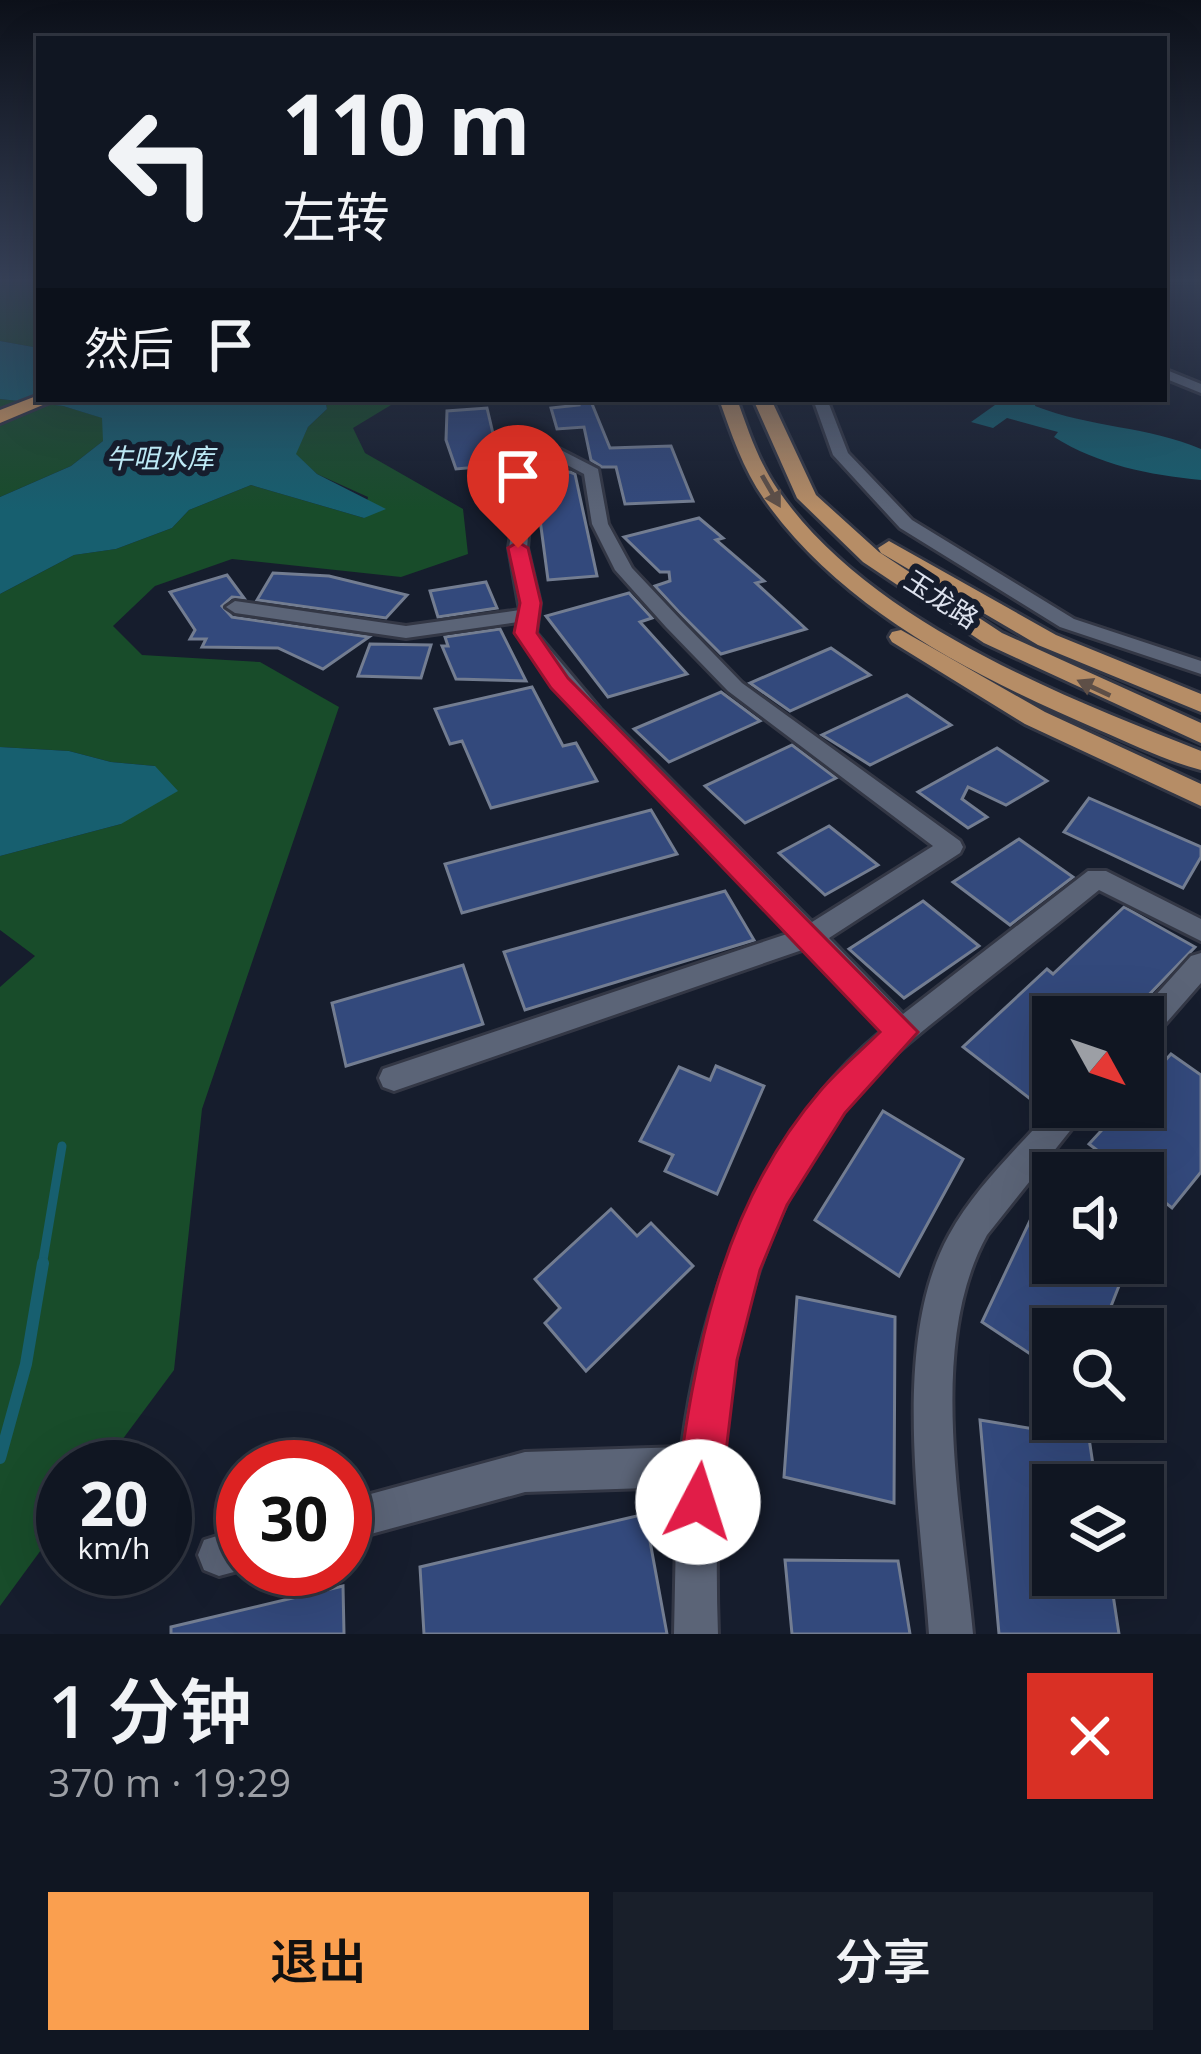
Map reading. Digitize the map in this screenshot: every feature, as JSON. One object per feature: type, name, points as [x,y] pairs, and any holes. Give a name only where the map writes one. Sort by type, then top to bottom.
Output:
[{"type":"highway","points":[[0,400],[36,386]]},
{"type":"highway","points":[[0,417],[39,402]]},
{"type":"main road","name":"玉龙路","points":[[729,402],[743,441],[778,505],[839,565],[913,622],[1024,684],[1201,761]]},
{"type":"main road","name":"玉龙路","points":[[764,402],[807,498],[871,557],[993,638],[1201,734]]},
{"type":"main road","points":[[807,498],[1047,640],[1201,704]]},
{"type":"main road","points":[[839,565],[854,591],[907,641],[1035,718],[1201,796]]},
{"type":"street","points":[[1167,374],[1201,389]]},
{"type":"street","points":[[821,402],[841,455],[906,524],[1067,622],[1201,668]]},
{"type":"street","points":[[394,1078],[810,937],[951,847],[735,687],[624,570],[600,524],[592,472],[554,452],[508,474],[507,489],[522,515],[518,548],[531,603],[526,633],[560,683],[810,937],[902,1032]]},
{"type":"street","points":[[236,607],[406,632],[529,615]]},
{"type":"street","points":[[696,1634],[700,1466],[722,1337],[740,1270],[773,1193],[825,1111],[854,1076],[902,1032],[1097,878],[1201,931]]},
{"type":"street","points":[[1164,1005],[1201,964]]},
{"type":"street","points":[[952,1634],[933,1409],[938,1319],[959,1251],[975,1223],[1056,1128]]},
{"type":"street","points":[[372,1514],[525,1472],[700,1466]]},
{"type":"green space","points":[[0,399],[63,406],[103,418],[103,441],[71,466],[0,497]]},
{"type":"green space","points":[[326,402],[396,402],[353,428],[365,453],[463,509],[468,554],[401,577],[232,559],[155,586],[113,626],[142,655],[260,662],[339,707],[202,1109],[174,1370],[122,1440],[36,1440],[36,1557],[0,1606],[0,987],[35,956],[0,930],[0,856],[121,824],[155,766],[111,762],[69,751],[0,747],[0,594],[74,555],[116,549],[172,528],[189,510],[251,485],[364,518],[368,497],[317,474],[295,454],[308,427],[327,409]]},
{"type":"water","name":"牛咀水库","points":[[0,357],[36,357],[36,402],[326,402],[327,409],[308,427],[296,454],[317,474],[386,509],[364,518],[251,485],[189,510],[172,528],[116,549],[74,555],[0,594],[0,497],[71,466],[103,441],[102,418],[63,406],[0,399]]},
{"type":"water","points":[[986,402],[1036,402],[1035,406],[1077,419],[1181,441],[1201,449],[1201,480],[1107,462],[1054,437],[1058,432],[1007,418],[993,428],[971,422],[995,405]]},
{"type":"water","points":[[0,747],[69,751],[111,762],[155,766],[178,791],[121,824],[0,856]]},
{"type":"building","points":[[591,402],[610,448],[671,446],[693,501],[625,504],[616,467],[602,467],[591,460],[584,427],[557,429],[551,408]]},
{"type":"building","points":[[487,408],[495,442],[483,446],[490,466],[456,469],[446,440],[447,411]]},
{"type":"building","points":[[534,474],[575,474],[597,576],[548,580]]},
{"type":"building","points":[[699,518],[723,538],[716,540],[764,581],[756,583],[806,629],[721,654],[678,611],[655,586],[670,581],[669,572],[660,572],[624,537]]},
{"type":"building","points":[[273,573],[329,576],[407,595],[386,618],[257,600]]},
{"type":"building","points":[[227,575],[244,598],[232,597],[222,606],[232,617],[369,637],[323,669],[278,648],[202,647],[206,639],[190,639],[195,630],[170,592]]},
{"type":"building","points":[[486,582],[497,608],[438,617],[430,591]]},
{"type":"building","points":[[629,593],[652,618],[640,622],[687,674],[608,697],[546,616]]},
{"type":"building","points":[[500,629],[526,681],[456,679],[442,646],[448,646],[445,637]]},
{"type":"building","points":[[370,644],[431,645],[421,678],[358,676]]},
{"type":"building","points":[[831,648],[870,675],[790,711],[750,683]]},
{"type":"building","points":[[532,687],[563,746],[576,743],[597,781],[491,808],[462,741],[450,744],[435,709]]},
{"type":"building","points":[[721,692],[760,721],[669,762],[634,729]]},
{"type":"building","points":[[907,695],[951,725],[870,765],[822,735]]},
{"type":"building","points":[[792,745],[836,778],[745,823],[705,786]]},
{"type":"building","points":[[997,748],[1047,781],[1006,805],[968,787],[962,799],[987,817],[968,828],[918,792]]},
{"type":"building","points":[[1089,798],[1201,847],[1201,857],[1183,888],[1064,832]]},
{"type":"building","points":[[651,810],[677,854],[462,913],[445,864]]},
{"type":"building","points":[[829,826],[878,865],[825,895],[779,853]]},
{"type":"building","points":[[1019,839],[1073,877],[1010,925],[953,882]]},
{"type":"building","points":[[725,891],[754,940],[525,1010],[504,952]]},
{"type":"building","points":[[923,901],[979,946],[904,998],[849,949]]},
{"type":"building","points":[[1124,907],[1195,947],[1148,996],[1032,996],[1032,1100],[963,1047],[1047,969],[1053,974]]},
{"type":"building","points":[[463,965],[483,1024],[346,1066],[332,1003]]},
{"type":"building","points":[[1171,1054],[1201,1075],[1201,1172],[1172,1208],[1164,1202],[1164,1152],[1099,1152],[1089,1144],[1104,1128],[1164,1128],[1164,1062]]},
{"type":"building","points":[[716,1066],[764,1086],[717,1194],[665,1171],[673,1155],[640,1141],[679,1067],[710,1080]]},
{"type":"building","points":[[883,1111],[963,1159],[899,1276],[815,1220]]},
{"type":"building","points":[[611,1209],[637,1236],[651,1223],[693,1266],[586,1371],[545,1323],[560,1308],[535,1279]]},
{"type":"building","points":[[1032,1216],[1032,1284],[1120,1284],[1110,1308],[1032,1308],[1032,1355],[982,1322]]},
{"type":"building","points":[[797,1297],[895,1317],[894,1503],[784,1477]]},
{"type":"building","points":[[980,1420],[1032,1429],[1032,1440],[1089,1440],[1093,1464],[1032,1464],[1032,1596],[1113,1596],[1119,1634],[999,1634]]},
{"type":"building","points":[[645,1514],[667,1634],[424,1634],[420,1567]]},
{"type":"building","points":[[785,1560],[898,1561],[910,1634],[792,1634]]},
{"type":"building","points":[[301,1596],[343,1596],[344,1634],[171,1634],[171,1627]]},
{"type":"waterway","points":[[42,1266],[62,1146]]},
{"type":"waterway","points":[[0,1458],[26,1364],[43,1263]]},
{"type":"route","points":[[518,548],[531,603],[526,633],[560,683],[902,1032],[832,1102],[773,1193],[740,1270],[716,1360],[698,1502]]}]
